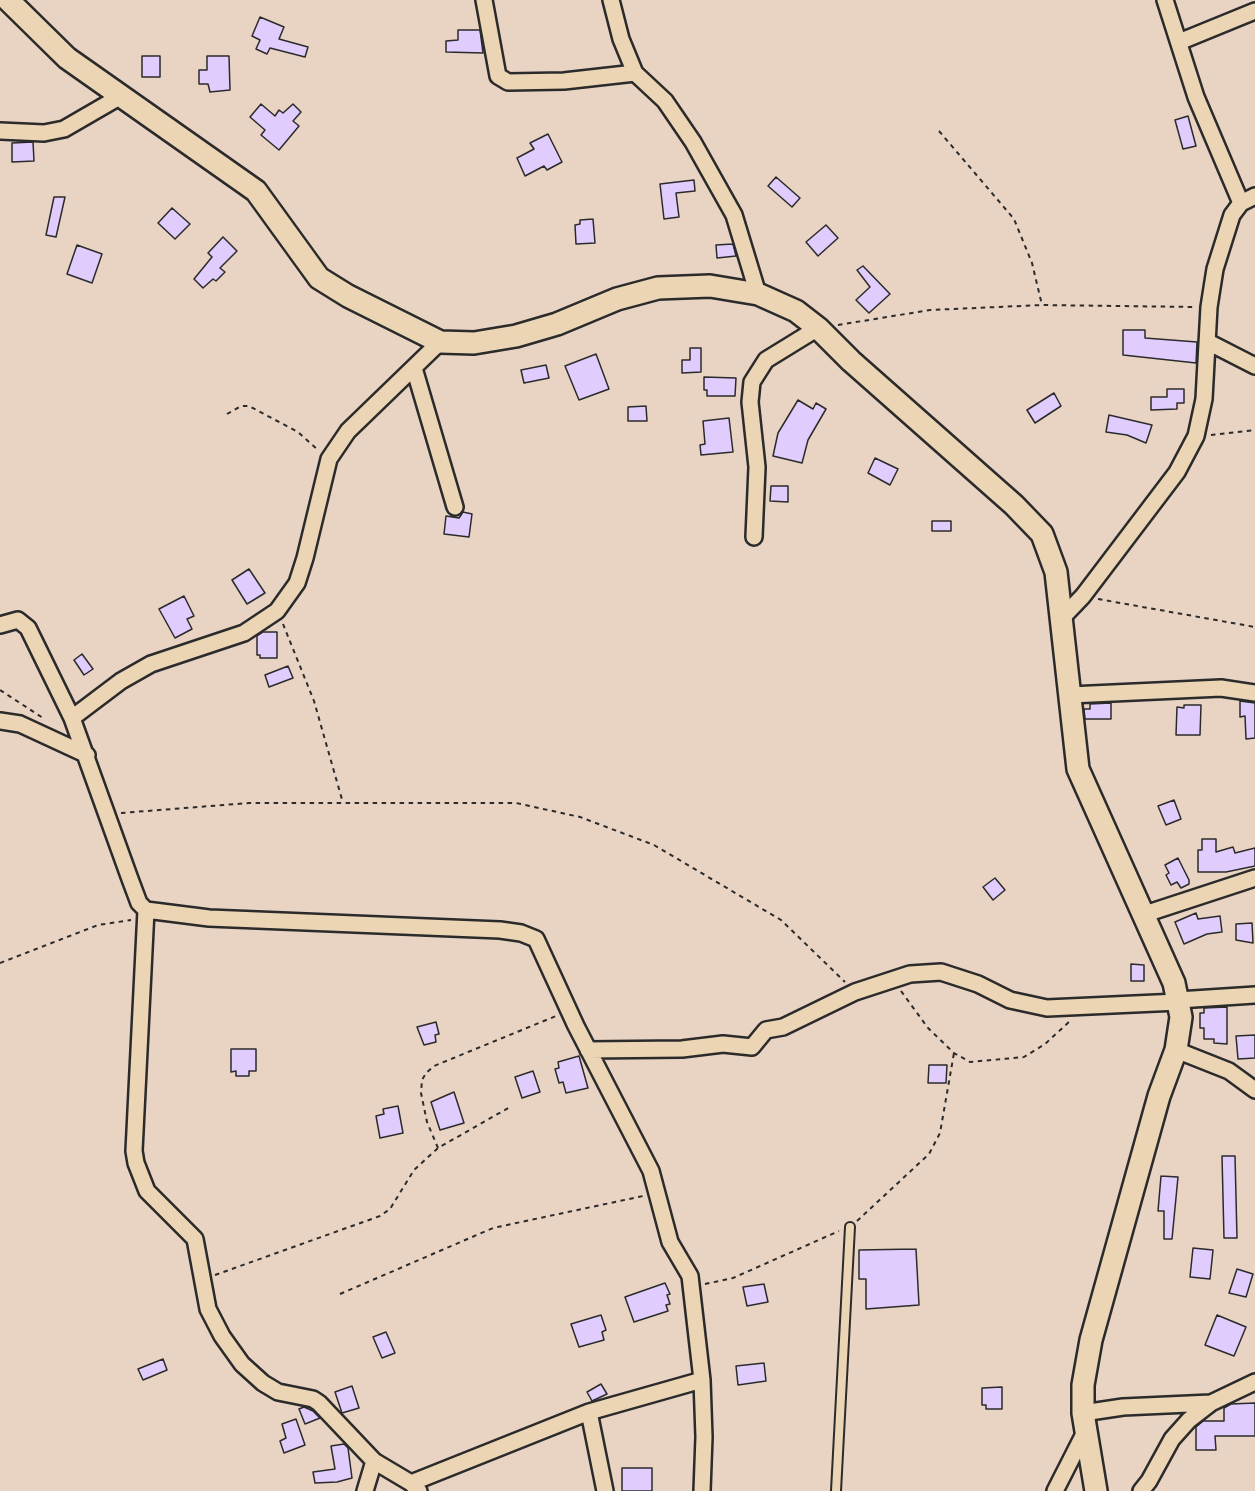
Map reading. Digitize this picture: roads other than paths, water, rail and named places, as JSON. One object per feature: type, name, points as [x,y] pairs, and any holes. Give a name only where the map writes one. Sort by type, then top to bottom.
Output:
[{"type":"street","points":[[8,0],[67,58],[235,174],[256,191],[318,278],[348,297],[440,342],[474,343],[516,336],[557,324],[617,299],[658,288],[710,286],[758,294],[796,311],[818,328],[851,361],[1014,505],[1042,534],[1056,572],[1078,769],[1174,983],[1181,1017],[1176,1050],[1159,1096],[1091,1340],[1083,1385],[1084,1423],[1096,1491]]},
{"type":"street","points":[[484,0],[498,76],[508,82],[564,81],[635,73]]},
{"type":"street","points":[[611,0],[621,39],[635,73],[665,101],[693,142],[729,206],[748,255],[758,294]]},
{"type":"street","points":[[1060,620],[1083,596],[1177,472],[1196,436],[1204,399],[1209,307],[1215,269],[1236,207],[1248,200],[1196,97],[1165,0]]},
{"type":"street","points":[[1179,42],[1255,11]]},
{"type":"street","points":[[0,131],[44,133],[64,129],[122,96]]},
{"type":"street","points":[[754,537],[757,467],[750,402],[752,382],[766,360],[818,328]]},
{"type":"street","points":[[72,718],[121,681],[151,664],[244,633],[277,611],[297,584],[329,459],[348,431],[440,342]]},
{"type":"street","points":[[1208,342],[1255,366]]},
{"type":"street","points":[[414,368],[456,507]]},
{"type":"street","points":[[0,625],[18,620],[28,628],[72,718],[109,814],[139,903],[146,914],[136,1163],[147,1191],[195,1239],[208,1309],[222,1336],[242,1364],[263,1383],[278,1392],[313,1399],[319,1403],[374,1461],[415,1487],[589,1412],[702,1380]]},
{"type":"street","points":[[1071,694],[1221,687],[1255,693]]},
{"type":"street","points":[[0,721],[20,724],[87,755]]},
{"type":"street","points":[[1142,915],[1255,878]]},
{"type":"street","points":[[146,914],[521,933],[536,939],[588,1050],[651,1171],[670,1242],[690,1276],[702,1380],[704,1437],[702,1491]]},
{"type":"street","points":[[588,1050],[682,1049],[723,1044],[752,1047],[765,1030],[783,1027],[855,992],[894,978],[940,972],[978,984],[1010,1000],[1047,1008],[1086,1008],[1255,995]]},
{"type":"street","points":[[1176,1050],[1229,1071],[1255,1090]]},
{"type":"street","points":[[1141,1491],[1172,1439],[1189,1420],[1211,1403],[1255,1382]]},
{"type":"street","points":[[1055,1491],[1084,1423],[1123,1407],[1211,1403]]},
{"type":"street","points":[[589,1412],[605,1491]]},
{"type":"street","points":[[365,1491],[374,1461]]},
{"type":"lane","points":[[836,1491],[849,1227]]}]
